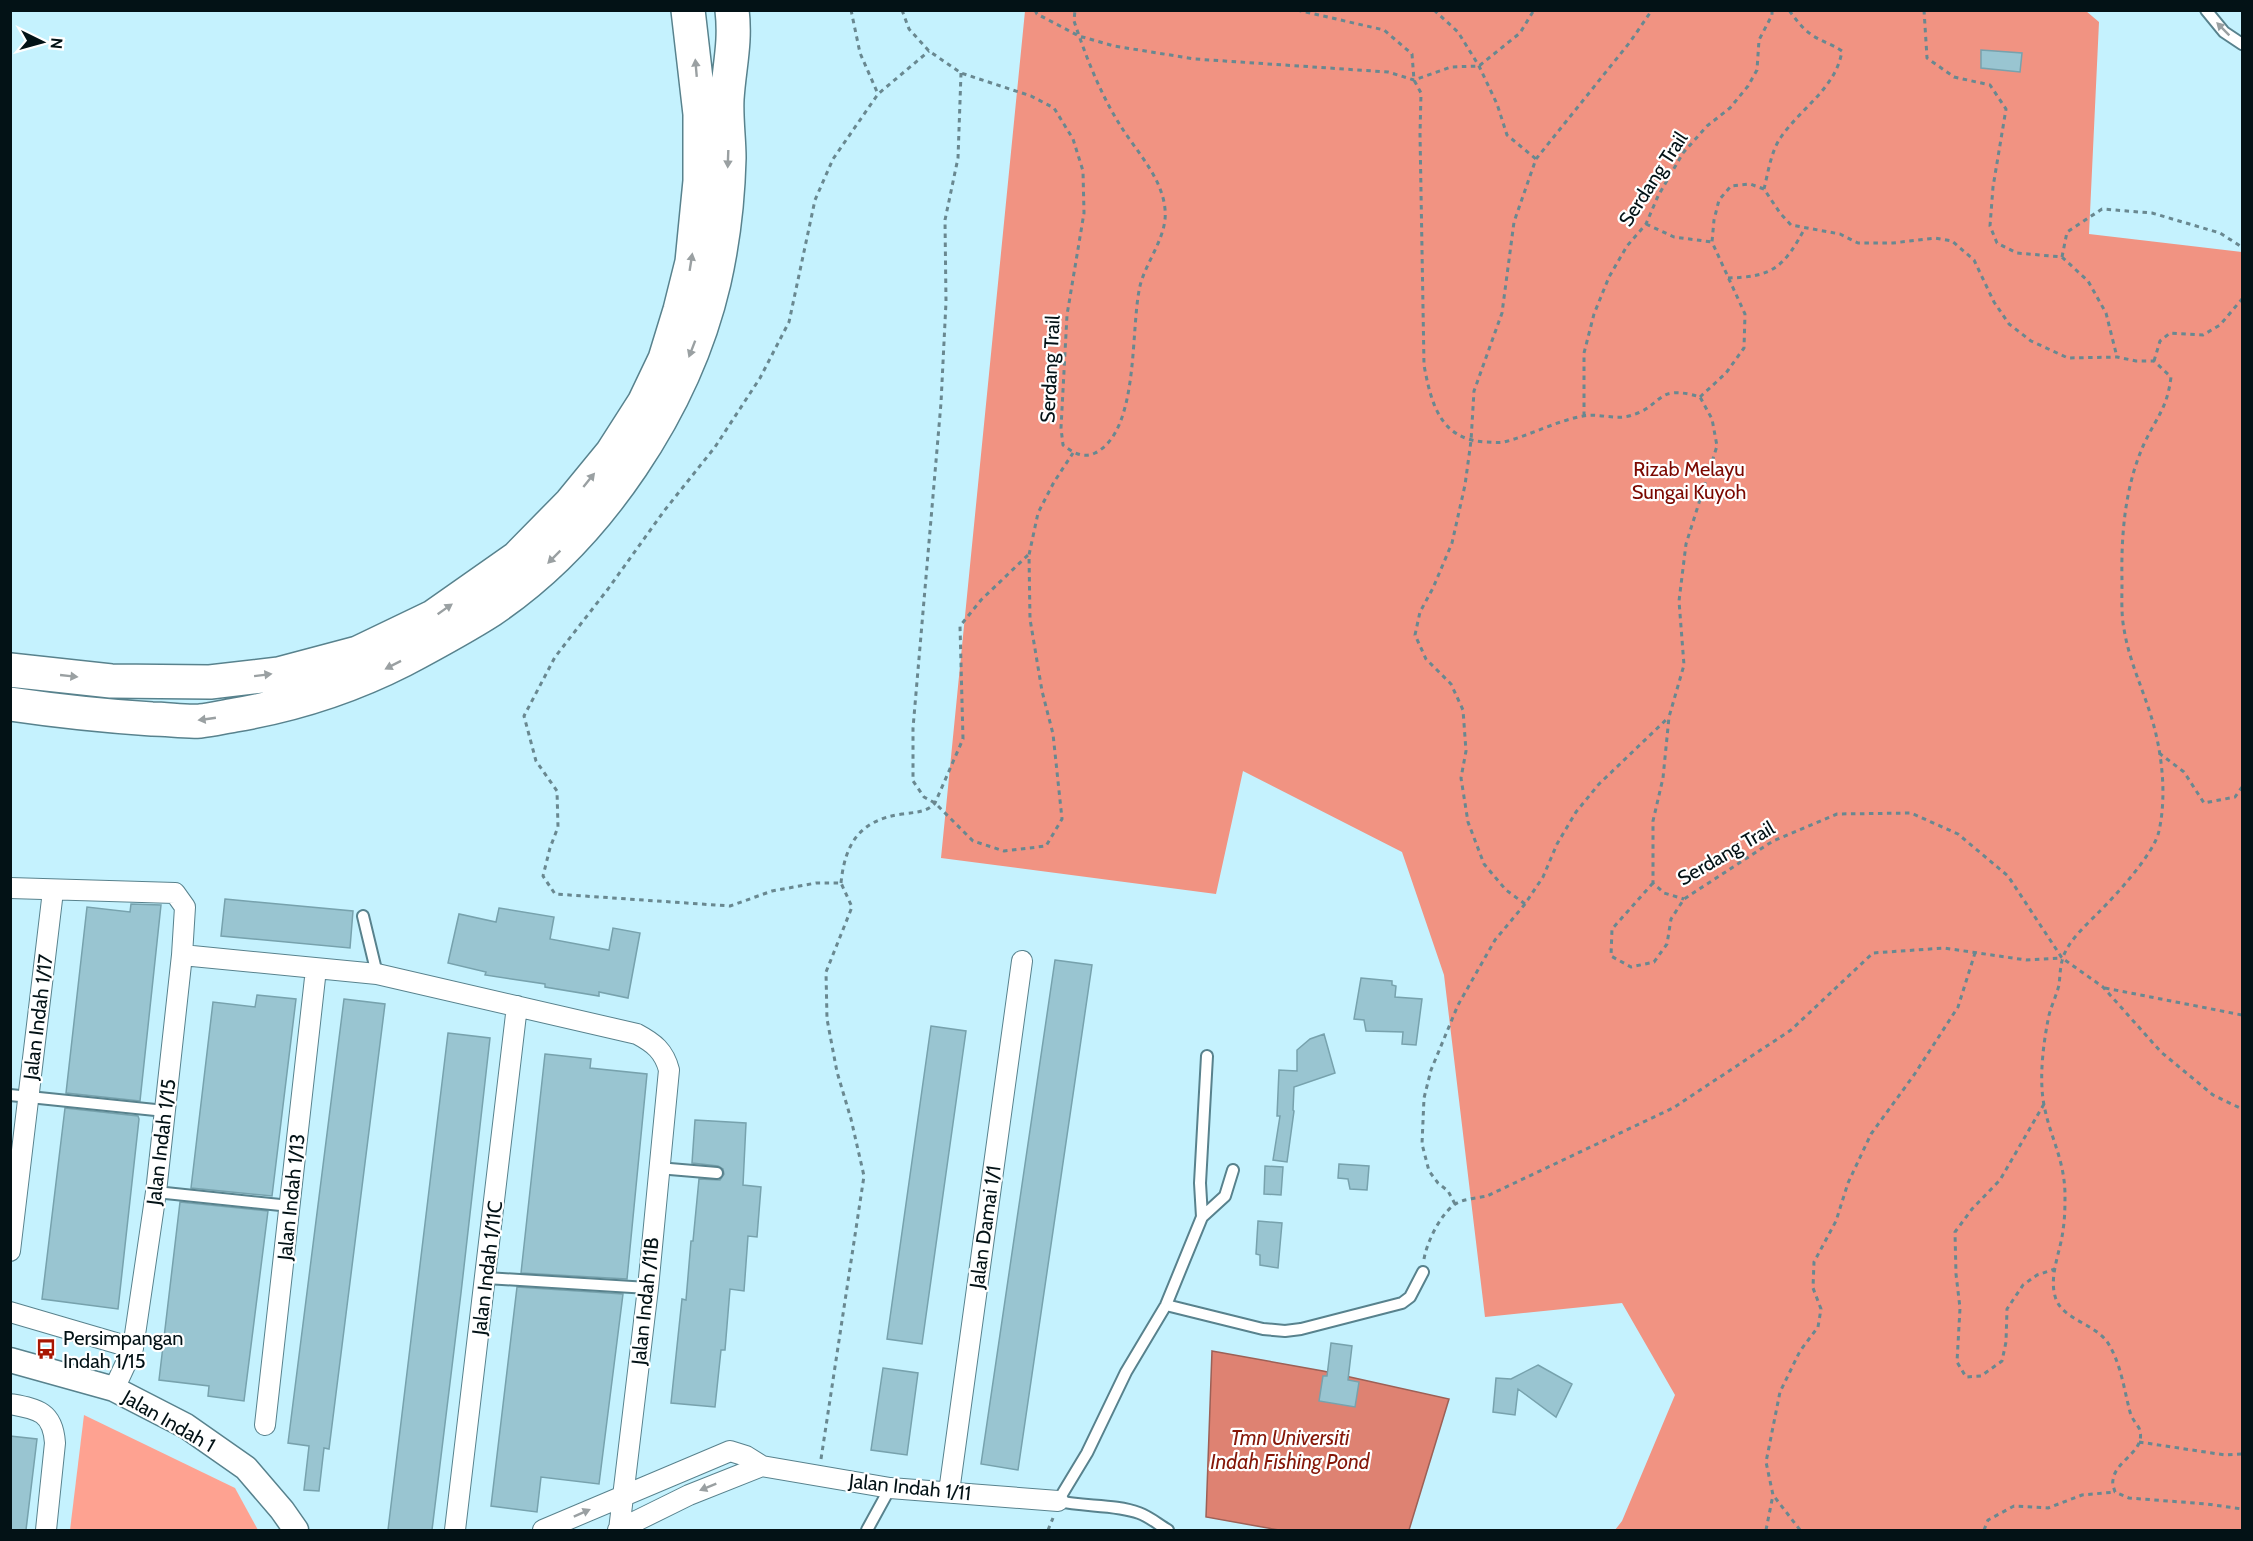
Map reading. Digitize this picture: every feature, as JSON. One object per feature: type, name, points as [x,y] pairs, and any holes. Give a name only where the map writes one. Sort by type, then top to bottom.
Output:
[{"type":"highway","points":[[10,670],[111,681],[210,682],[279,674],[358,652],[433,618],[517,558],[571,503],[612,453],[644,404],[665,359],[692,262],[700,182],[700,114],[688,10]]},
{"type":"highway","points":[[10,704],[124,717],[199,721],[264,710],[324,694],[375,674],[446,638],[484,614],[541,570],[585,526],[620,481],[657,426],[680,381],[701,326],[714,283],[723,229],[729,157],[727,100],[710,10]]},
{"type":"highway","points":[[727,100],[735,37],[732,10]]},
{"type":"street","points":[[10,888],[53,891]]},
{"type":"street","name":"Jalan Indah 1/15","points":[[53,891],[175,893],[185,907],[182,955],[156,1192],[133,1348],[114,1389]]},
{"type":"street","name":"Jalan Indah 1/17","points":[[10,1251],[20,1096],[53,891]]},
{"type":"street","points":[[182,955],[377,974],[517,1006]]},
{"type":"street","name":"Jalan Damai 1/1","points":[[949,1492],[1022,961]]},
{"type":"street","name":"Jalan Indah 1/13","points":[[265,1425],[315,969]]},
{"type":"street","name":"Jalan Indah /11B","points":[[517,1006],[637,1034],[659,1048],[666,1058],[669,1070],[648,1288],[618,1530]]},
{"type":"street","name":"Jalan Indah 1/11C","points":[[455,1530],[517,1006]]},
{"type":"street","points":[[10,1312],[133,1348]]},
{"type":"street","name":"Jalan Indah 1","points":[[10,1360],[114,1389],[186,1426],[246,1468],[296,1530]]},
{"type":"street","points":[[10,1404],[36,1408],[51,1421],[55,1432],[46,1530]]},
{"type":"street","name":"Jalan Indah 1/11","points":[[543,1530],[730,1451],[746,1456],[762,1466],[890,1488],[1058,1501]]},
{"type":"street","points":[[618,1530],[689,1495],[762,1466]]},
{"type":"lane","points":[[2206,10],[2224,32],[2242,44]]},
{"type":"lane","points":[[363,916],[377,974]]},
{"type":"lane","points":[[1202,1217],[1200,1183],[1207,1056]]},
{"type":"lane","points":[[20,1096],[165,1111]]},
{"type":"lane","points":[[658,1168],[717,1173]]},
{"type":"lane","points":[[1168,1530],[1143,1514],[1131,1510],[1078,1506],[1058,1501],[1087,1453],[1126,1372],[1166,1305],[1202,1217],[1225,1196],[1233,1170]]},
{"type":"lane","points":[[156,1192],[290,1206]]},
{"type":"lane","points":[[1166,1305],[1263,1329],[1293,1330],[1402,1303],[1410,1297],[1423,1272]]},
{"type":"lane","points":[[486,1278],[648,1288]]},
{"type":"lane","points":[[867,1530],[890,1488]]},
{"type":"path","points":[[851,10],[860,53],[878,94]]},
{"type":"path","name":"Serdang Trail","points":[[902,10],[909,29],[928,51],[961,74],[1031,96],[1054,108],[1073,139],[1083,171],[1084,213],[1067,315],[1061,418],[1063,445],[1073,453]]},
{"type":"path","points":[[1035,10],[1038,14],[1079,36],[1114,46],[1195,59],[1388,72],[1414,81],[1451,67],[1479,66],[1520,33],[1534,10]]},
{"type":"path","points":[[961,74],[958,158],[945,220],[946,302],[941,403],[913,728],[913,781],[924,797],[935,803],[973,841],[1004,851],[1046,846],[1062,819],[1053,734],[1042,691],[1030,619],[1029,555],[1038,513],[1073,453],[1090,455],[1103,449],[1115,434],[1125,411],[1140,286],[1161,236],[1166,208],[1158,184],[1101,92],[1074,21],[1075,10]]},
{"type":"path","points":[[1297,10],[1384,30],[1412,54],[1414,81],[1421,93],[1424,365],[1430,399],[1447,429],[1471,441],[1502,442],[1584,416],[1627,416],[1642,411],[1665,394],[1682,391],[1700,397],[1726,373],[1744,348],[1746,314],[1712,242],[1719,200],[1731,186],[1750,184],[1764,189],[1791,225],[1840,234],[1858,243],[1893,243],[1935,238],[1952,241],[1974,260],[1994,302],[2009,324],[2031,341],[2068,358],[2117,357],[2136,361],[2154,361],[2171,377],[2169,395],[2145,443],[2129,485],[2122,578],[2123,627],[2134,670],[2151,717],[2159,753],[2163,793],[2159,833],[2146,857],[2101,911],[2080,931],[2062,958],[2059,986],[2048,1019],[2043,1059],[2044,1104],[2062,1161],[2065,1194],[2063,1231],[2055,1269],[2055,1295],[2062,1310],[2090,1327],[2107,1341],[2122,1374],[2131,1416],[2140,1431],[2139,1442],[2132,1455],[2120,1466],[2113,1479],[2115,1492]]},
{"type":"path","points":[[1434,10],[1458,32],[1479,66],[1497,104],[1507,135],[1536,159]]},
{"type":"path","points":[[1525,904],[1506,890],[1484,864],[1468,822],[1461,778],[1466,751],[1464,710],[1451,684],[1426,659],[1415,635],[1420,612],[1452,543],[1465,485],[1474,391],[1502,313],[1514,222],[1536,159],[1630,42],[1652,10]]},
{"type":"path","name":"Serdang Trail","points":[[1584,416],[1584,353],[1594,314],[1609,277],[1627,246],[1646,224],[1658,196],[1683,153],[1707,126],[1730,108],[1748,86],[1757,70],[1759,40],[1772,15],[1772,10]]},
{"type":"path","points":[[1764,189],[1780,138],[1825,87],[1840,65],[1842,51],[1832,43],[1813,36],[1798,23],[1790,10]]},
{"type":"path","points":[[1924,10],[1927,58],[1954,77],[1990,85],[2006,109],[1993,187],[1990,226],[1997,243],[2017,253],[2062,257],[2088,281],[2106,313],[2117,357]]},
{"type":"path","points":[[841,883],[816,883],[772,891],[730,906],[555,894],[543,876],[558,827],[557,791],[536,761],[524,716],[555,657],[715,447],[760,378],[789,322],[815,200],[833,159],[878,94],[928,51]]},
{"type":"path","points":[[2062,257],[2067,232],[2102,209],[2152,213],[2220,233],[2242,247]]},
{"type":"path","points":[[1646,224],[1674,237],[1712,242]]},
{"type":"path","points":[[1728,278],[1748,278],[1772,272],[1792,251],[1805,228]]},
{"type":"path","points":[[2154,361],[2160,342],[2170,333],[2203,335],[2220,325],[2242,299]]},
{"type":"path","name":"Serdang Trail","points":[[1700,397],[1713,419],[1717,446],[1686,544],[1679,601],[1684,665],[1669,717],[1664,778],[1653,822],[1653,883],[1664,893],[1683,899],[1773,841],[1837,814],[1911,813],[1958,834],[2008,876],[2062,958],[2103,987],[2161,1052],[2213,1095],[2242,1109]]},
{"type":"path","points":[[818,1476],[864,1176],[837,1072],[827,1019],[826,972],[852,907],[841,883],[843,862],[856,836],[884,817],[928,811],[935,803],[963,739],[960,626],[981,600],[1029,555]]},
{"type":"path","points":[[1455,1204],[1448,1191],[1429,1172],[1422,1144],[1424,1098],[1428,1079],[1458,1005],[1495,939],[1525,904],[1543,877],[1557,844],[1576,812],[1599,784],[1669,717]]},
{"type":"path","points":[[2159,753],[2184,772],[2205,803],[2235,797],[2242,787]]},
{"type":"path","points":[[1653,883],[1612,929],[1611,956],[1631,967],[1654,962],[1667,944],[1671,919],[1683,899]]},
{"type":"path","points":[[1423,1272],[1429,1241],[1436,1226],[1455,1204],[1487,1196],[1673,1108],[1791,1030],[1873,953],[1944,948],[2026,960],[2062,958]]},
{"type":"path","points":[[1766,1530],[1773,1495],[1766,1462],[1780,1392],[1800,1351],[1818,1327],[1821,1309],[1813,1288],[1814,1262],[1836,1221],[1848,1183],[1871,1134],[1914,1075],[1958,1007],[1975,952]]},
{"type":"path","points":[[2103,987],[2242,1016]]},
{"type":"path","points":[[2044,1104],[2000,1180],[1972,1209],[1955,1232],[1960,1308],[1956,1362],[1966,1377],[1981,1376],[2002,1361],[2006,1342],[2007,1309],[2023,1285],[2037,1275],[2055,1269]]},
{"type":"path","points":[[2139,1442],[2225,1455],[2242,1454]]},
{"type":"path","points":[[1984,1530],[1988,1520],[2014,1506],[2048,1508],[2082,1495],[2115,1492],[2129,1498],[2242,1509]]},
{"type":"path","points":[[1773,1495],[1800,1530]]},
{"type":"shaded area","points":[[84,1415],[235,1488],[258,1530],[70,1530]]},
{"type":"green space","name":"Rizab Melayu Sungai Kuyoh","points":[[1025,11],[2086,11],[2099,22],[2089,234],[2242,252],[2242,1530],[1615,1530],[1622,1521],[1675,1395],[1622,1303],[1485,1317],[1444,975],[1402,852],[1243,771],[1216,894],[941,858]]},
{"type":"water","name":"Tmn Universiti Indah Fishing Pond","points":[[1212,1351],[1323,1371],[1449,1399],[1409,1530],[1279,1530],[1206,1517]]},
{"type":"building","points":[[1981,50],[2022,53],[2020,72],[1981,68]]},
{"type":"building","points":[[225,899],[353,911],[350,948],[221,936]]},
{"type":"building","points":[[131,904],[161,905],[140,1101],[66,1093],[87,907],[130,912]]},
{"type":"building","points":[[499,908],[554,917],[550,939],[609,950],[613,928],[640,933],[628,998],[599,992],[599,996],[545,987],[545,984],[485,975],[486,972],[448,963],[459,914],[496,922]]},
{"type":"building","points":[[1055,960],[1092,965],[1018,1470],[981,1464]]},
{"type":"building","points":[[1361,978],[1392,981],[1392,985],[1396,986],[1395,997],[1422,999],[1416,1045],[1402,1044],[1403,1032],[1366,1031],[1364,1020],[1354,1019]]},
{"type":"building","points":[[257,995],[296,999],[272,1196],[191,1188],[213,1002],[255,1007]]},
{"type":"building","points":[[344,999],[385,1004],[329,1449],[324,1448],[319,1491],[304,1490],[309,1446],[288,1443]]},
{"type":"building","points":[[931,1026],[966,1031],[922,1344],[887,1339]]},
{"type":"building","points":[[448,1033],[490,1038],[461,1293],[432,1530],[388,1530]]},
{"type":"building","points":[[1324,1034],[1335,1073],[1294,1087],[1294,1111],[1287,1162],[1273,1160],[1280,1116],[1277,1116],[1279,1070],[1297,1071],[1297,1050],[1310,1039]]},
{"type":"building","points":[[545,1054],[591,1059],[590,1068],[647,1074],[627,1279],[521,1273]]},
{"type":"building","points":[[65,1108],[138,1116],[139,1119],[118,1309],[42,1299]]},
{"type":"building","points":[[695,1120],[746,1123],[743,1185],[761,1187],[757,1237],[748,1236],[744,1291],[730,1289],[725,1350],[721,1350],[715,1407],[671,1403],[682,1299],[686,1300],[699,1179],[720,1180],[724,1174],[723,1169],[718,1166],[692,1163]]},
{"type":"building","points":[[1339,1164],[1369,1166],[1367,1190],[1350,1189],[1348,1179],[1338,1178]]},
{"type":"building","points":[[1265,1166],[1283,1167],[1281,1195],[1264,1194]]},
{"type":"building","points":[[180,1202],[268,1211],[244,1401],[208,1396],[209,1386],[159,1380]]},
{"type":"building","points":[[1258,1221],[1282,1223],[1278,1268],[1260,1265],[1260,1255],[1256,1254]]},
{"type":"building","points":[[517,1287],[623,1294],[599,1484],[541,1477],[537,1512],[491,1506]]},
{"type":"building","points":[[1331,1343],[1352,1346],[1348,1380],[1359,1382],[1355,1407],[1319,1401],[1323,1376],[1327,1376]]},
{"type":"building","points":[[1538,1365],[1572,1384],[1556,1417],[1518,1389],[1515,1415],[1493,1412],[1496,1378],[1511,1379]]},
{"type":"building","points":[[883,1368],[918,1373],[907,1455],[871,1450]]},
{"type":"building","points":[[10,1436],[37,1439],[26,1530],[10,1530]]},
{"type":"place","name":"Persimpangan Indah 1/15","points":[[46,1349]]}]
